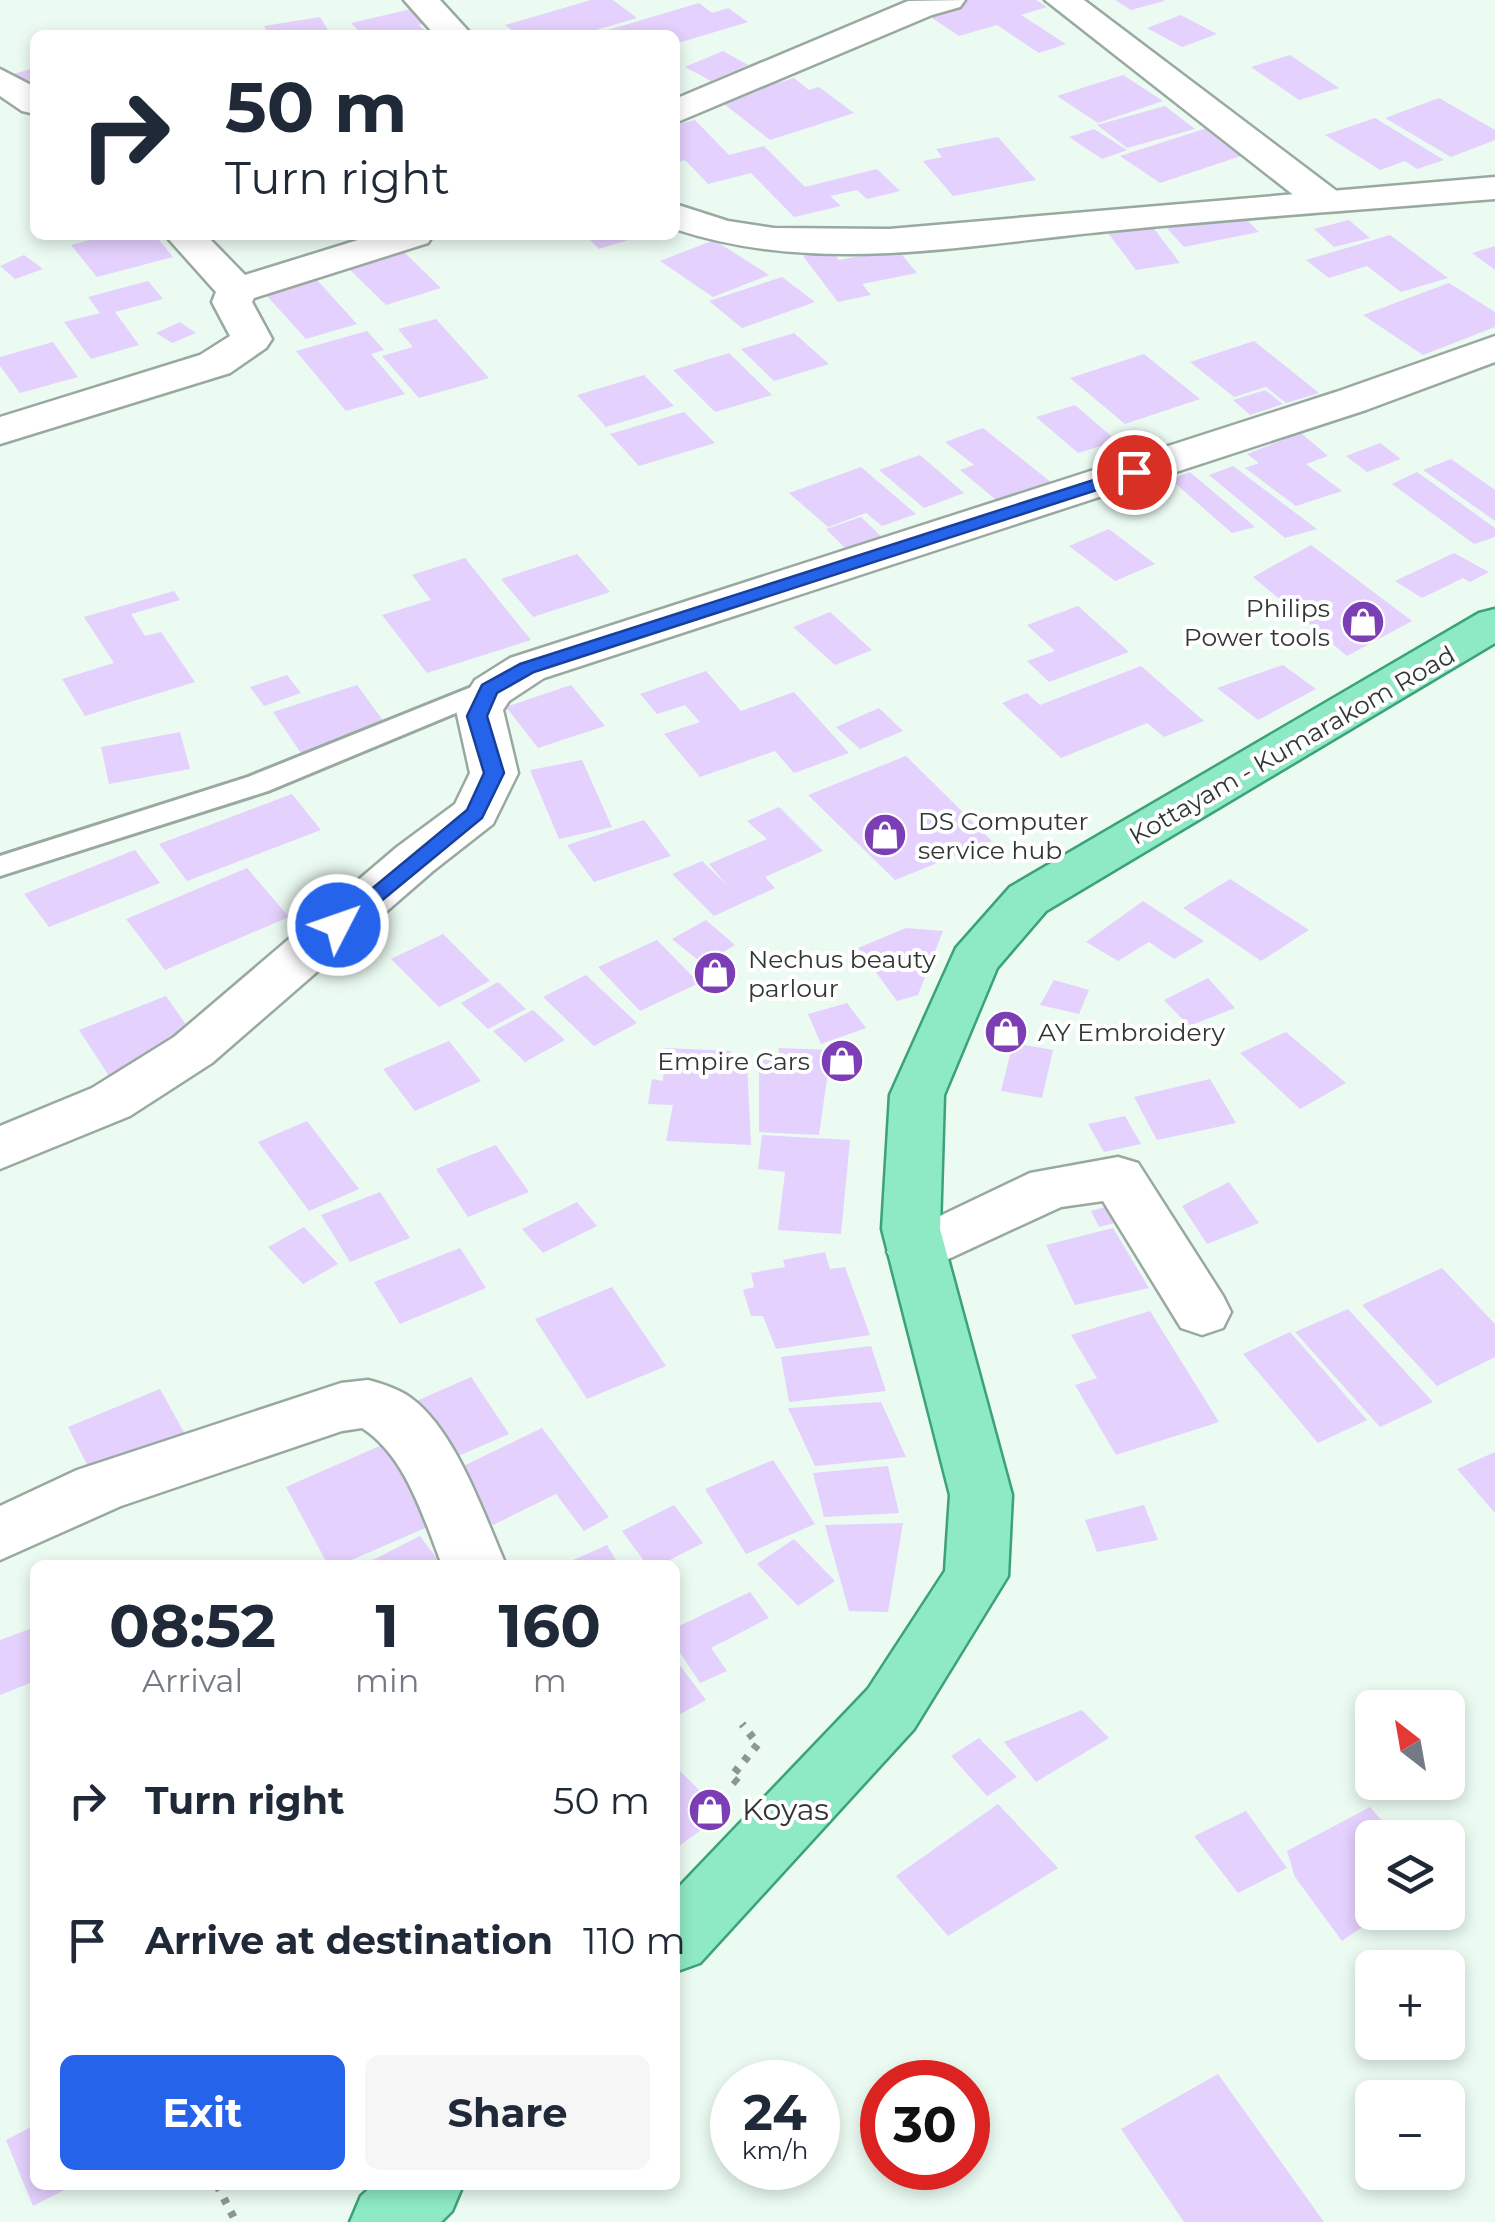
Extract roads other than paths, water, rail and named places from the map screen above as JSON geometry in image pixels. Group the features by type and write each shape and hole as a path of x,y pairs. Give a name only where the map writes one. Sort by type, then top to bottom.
{"main road":[{"name":"Kottayam - Kumarakom Road","path":"680,1935 891,1709 976,1576 981,1495 911,1229 917,1095 974,961 1028,899 1495,623"},
{"path":"388,2222 421,2190"}],"street":[{"path":"421,0 449,30"},
{"path":"680,110 920,8 948,0"},
{"path":"1062,0 1324,200"},
{"path":"0,80 30,100"},
{"path":"680,217 761,238 864,242 1495,188"},
{"path":"189,240 237,290"},
{"path":"237,290 398,240"},
{"path":"0,431 215,364 252,339 232,302 237,290"},
{"path":"0,1149 112,1102 193,1050 475,813 494,773 477,716 489,689 527,668 1313,413 1495,348"},
{"path":"916,1252 1050,1188 1118,1178 1202,1312"},
{"path":"0,1534 99,1488 341,1407 372,1404 405,1427 472,1560"}],"lane":[{"path":"0,866 258,784 489,689"}],"place":[{"name":"Philips Power tools","path":"1363,622"},
{"name":"DS Computer service hub","path":"885,835"},
{"name":"Nechus beauty parlour","path":"715,973"},
{"name":"AY Embroidery","path":"1006,1032"},
{"name":"Empire Cars","path":"842,1061"},
{"name":"Koyas","path":"710,1810"}]}
